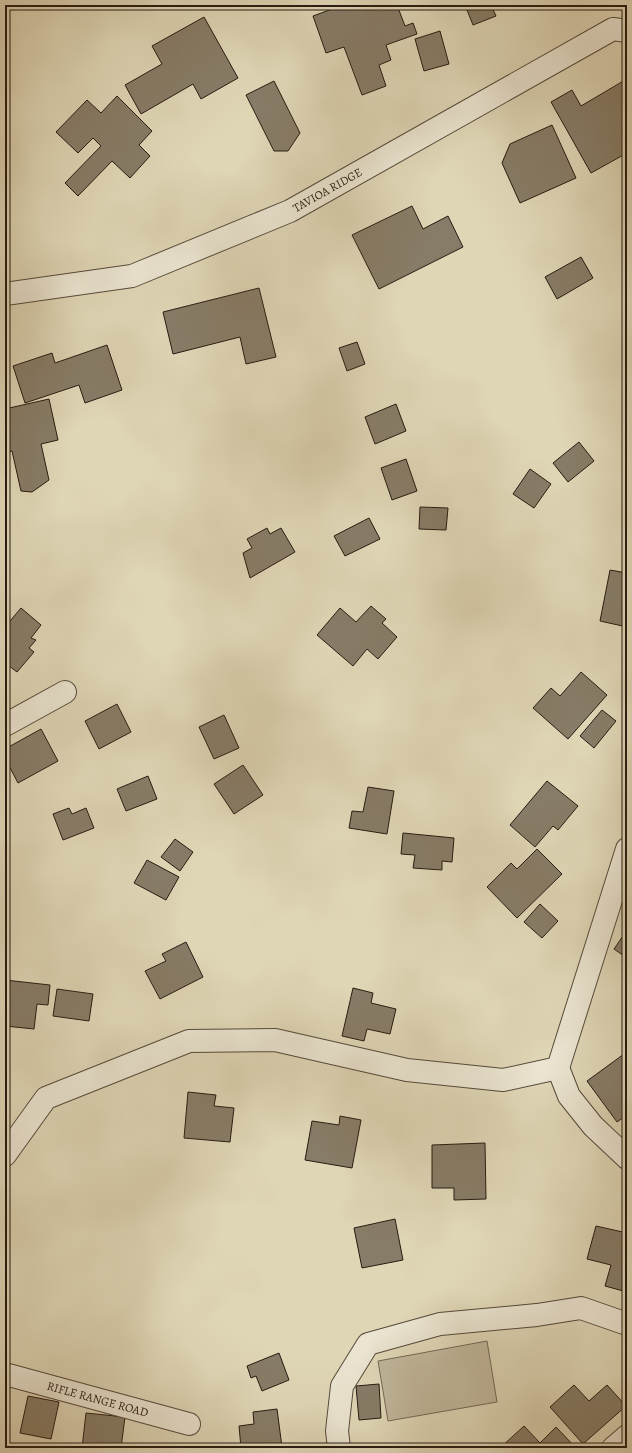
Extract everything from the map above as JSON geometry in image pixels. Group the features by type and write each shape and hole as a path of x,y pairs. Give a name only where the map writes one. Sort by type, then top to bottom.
{"street":[{"name":"TAVIOA RIDGE","path":"5,294 132,276 290,211 613,29 627,31"},
{"path":"5,725 65,692"},
{"path":"627,849 558,1068 569,1096 593,1126 627,1158"},
{"path":"5,1155 46,1098 189,1041 275,1040 407,1070 502,1080 558,1068"},
{"path":"339,1448 338,1431 342,1386 368,1344 440,1324 537,1315 581,1308 627,1324"},
{"name":"RIFLE RANGE ROAD","path":"5,1374 189,1424"},
{"path":"613,1448 627,1436"}],"shaded area":[{"path":"487,1341 497,1402 388,1421 378,1361"}],"building":[{"path":"343,5 397,5 405,26 413,23 417,34 386,45 391,60 379,65 386,86 362,95 344,47 326,53 313,16"},
{"path":"465,5 491,5 496,16 473,25"},
{"path":"204,17 238,78 201,99 193,84 141,114 125,85 162,64 152,46"},
{"path":"440,31 449,64 424,71 415,39"},
{"path":"625,80 627,83 627,153 591,173 551,102 572,90 581,106"},
{"path":"274,81 300,133 288,151 274,151 246,95"},
{"path":"117,96 152,131 139,145 150,156 130,178 112,161 78,196 65,183 101,146 93,138 78,153 56,132 87,100 101,113"},
{"path":"552,125 576,178 520,203 502,163 510,144"},
{"path":"412,206 423,229 448,216 463,247 379,289 352,235"},
{"path":"581,257 593,278 557,299 545,277"},
{"path":"259,288 276,357 246,364 240,337 173,354 163,312"},
{"path":"357,342 365,364 347,371 339,348"},
{"path":"107,345 122,390 85,403 79,385 25,403 13,366 52,353 55,363"},
{"path":"49,399 58,440 41,444 49,480 32,492 21,491 12,451 5,453 5,409"},
{"path":"396,404 406,431 375,444 365,417"},
{"path":"579,442 594,461 568,482 553,463"},
{"path":"406,459 417,491 392,500 381,468"},
{"path":"530,469 551,484 534,508 513,494"},
{"path":"420,507 448,508 446,530 419,529"},
{"path":"369,518 380,539 345,556 334,536"},
{"path":"267,528 270,534 281,528 295,552 250,578 243,553 252,548 247,539"},
{"path":"610,570 627,573 627,627 600,621"},
{"path":"371,606 386,619 382,623 397,637 378,659 367,649 353,666 317,635 340,608 356,622"},
{"path":"21,608 41,625 31,638 36,640 29,648 34,652 17,672 5,663 5,627"},
{"path":"581,672 607,695 568,739 533,708 551,688 560,696"},
{"path":"117,704 131,732 99,749 85,721"},
{"path":"602,710 616,721 594,748 580,736"},
{"path":"224,715 239,748 214,759 199,727"},
{"path":"41,729 58,761 18,783 5,758 5,749"},
{"path":"243,765 263,795 234,814 214,784"},
{"path":"148,776 157,799 126,811 117,789"},
{"path":"547,781 578,806 558,830 553,826 535,847 510,825"},
{"path":"368,787 394,791 387,834 349,828 352,811 363,812"},
{"path":"69,808 72,814 86,808 94,828 63,840 53,814"},
{"path":"403,833 454,838 452,862 442,861 442,870 413,868 415,855 401,854"},
{"path":"175,839 193,852 180,871 161,857"},
{"path":"537,849 562,874 517,918 487,887 511,863 517,869"},
{"path":"147,860 179,877 166,900 134,883"},
{"path":"540,904 558,921 542,938 524,922"},
{"path":"627,930 627,958 614,949"},
{"path":"186,942 203,977 160,999 145,971 166,961 162,954"},
{"path":"5,980 50,985 48,1005 37,1004 34,1029 5,1026"},
{"path":"353,988 373,993 371,1003 396,1009 390,1034 367,1029 364,1041 342,1036"},
{"path":"57,989 93,994 89,1021 53,1016"},
{"path":"624,1054 627,1058 627,1115 617,1122 587,1081"},
{"path":"188,1092 216,1095 214,1106 234,1108 230,1142 184,1138"},
{"path":"340,1116 361,1120 352,1168 305,1160 312,1121 339,1125"},
{"path":"485,1143 486,1199 454,1200 454,1188 432,1188 432,1145"},
{"path":"395,1219 403,1260 362,1268 354,1228"},
{"path":"596,1226 627,1233 627,1292 605,1286 611,1265 587,1259"},
{"path":"279,1353 289,1380 262,1391 256,1376 251,1378 247,1366"},
{"path":"379,1384 381,1418 359,1420 356,1386"},
{"path":"574,1385 589,1401 607,1385 626,1406 583,1444 550,1407"},
{"path":"28,1396 59,1402 51,1439 20,1433"},
{"path":"277,1409 282,1447 241,1448 239,1426 254,1424 253,1412"},
{"path":"86,1413 125,1417 121,1448 82,1448"},
{"path":"524,1426 540,1443 556,1427 576,1448 500,1448"}]}
